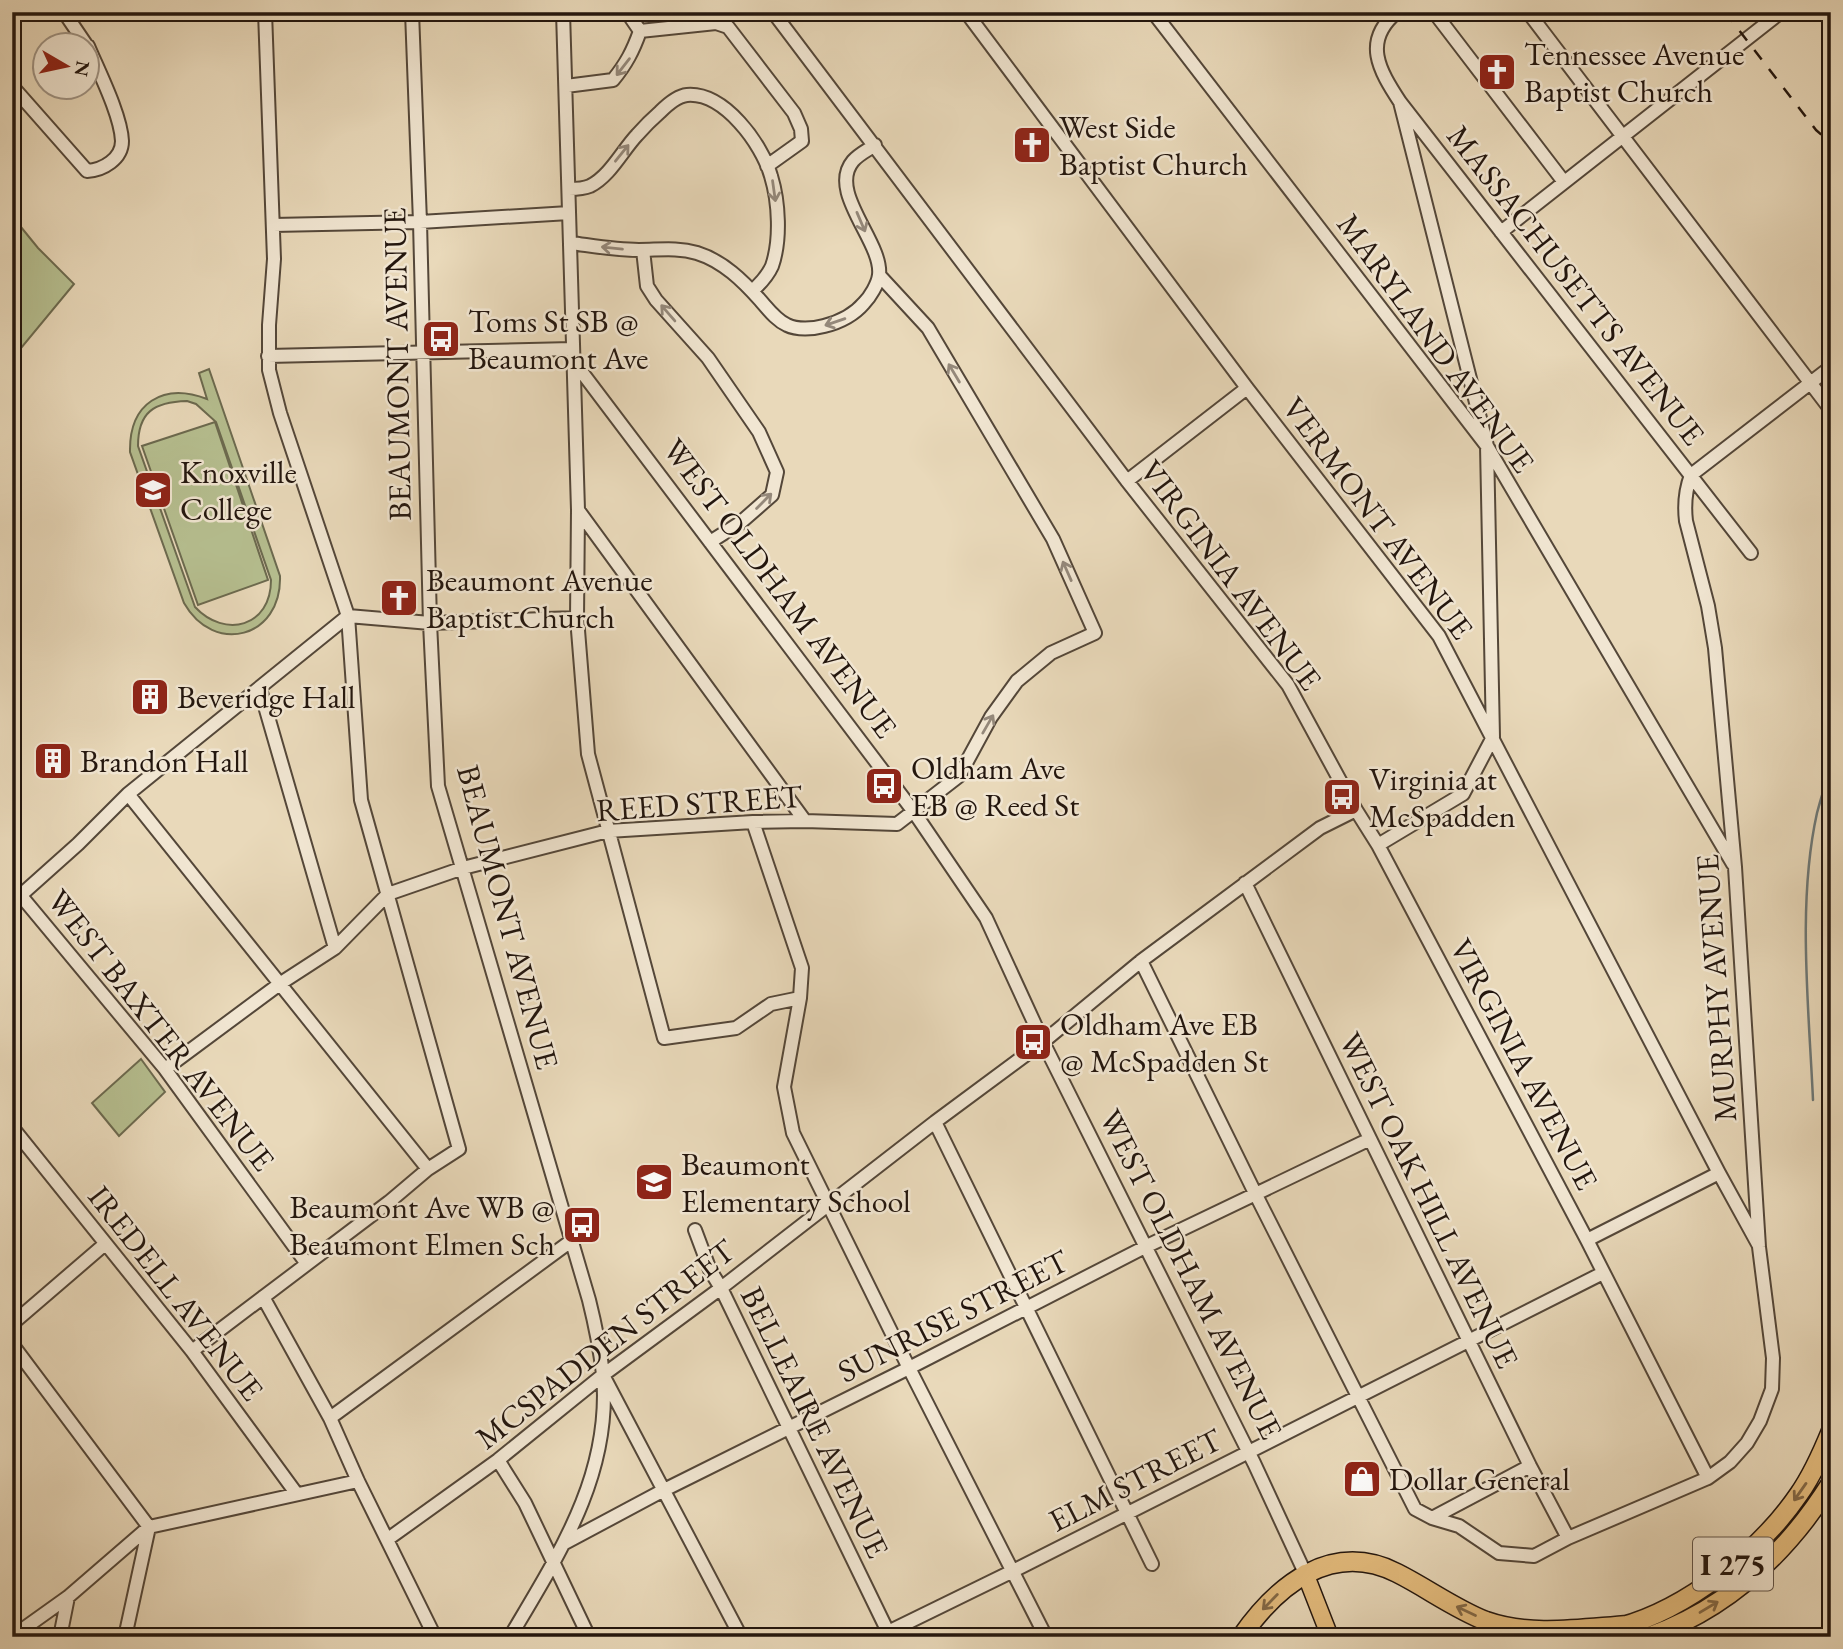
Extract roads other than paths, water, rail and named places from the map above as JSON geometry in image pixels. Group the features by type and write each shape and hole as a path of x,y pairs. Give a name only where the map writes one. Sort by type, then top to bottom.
{"highway":[{"name":"I 275","path":"1584,1637 1629,1625 1674,1604 1723,1572 1765,1536 1799,1495 1814,1470 1831,1431"},
{"name":"I 275","path":"1654,1635 1709,1609 1743,1585 1779,1552 1814,1510 1831,1483"},
{"path":"1241,1637 1273,1597 1305,1573 1323,1566 1348,1562 1370,1564 1395,1572 1488,1621 1525,1629 1566,1630 1629,1625"}],"main road":[{"name":"WEST OLDHAM AVENUE","path":"1305,1573 1330,1637"}],"street":[{"path":"64,12 78,32"},
{"path":"192,1351 389,1202 428,1169 459,1149 361,800 348,616 279,413 268,356 273,291 273,225 265,12"},
{"name":"BEAUMONT AVENUE","path":"412,12 430,623 438,786 589,1300 603,1375 600,1432 594,1472 583,1503 554,1562 510,1637"},
{"path":"563,12 578,510 577,618 588,754 664,1038 736,1028 771,1004 800,998"},
{"path":"627,12 640,31"},
{"name":"VIRGINIA AVENUE","path":"773,12 1127,481 1288,685 1378,845 1587,1240 1708,1479"},
{"name":"VERMONT AVENUE","path":"966,12 1247,388 1439,636 1759,1247"},
{"name":"MARYLAND AVENUE","path":"1153,12 1487,446 1735,867"},
{"name":"MASSACHUSETTS AVENUE","path":"1397,12 1385,22 1375,42 1382,75 1400,102 1751,553"},
{"path":"1434,12 1564,182"},
{"path":"1528,12 1831,410"},
{"path":"1501,232 1781,12"},
{"path":"640,31 716,23 728,27 794,113 801,129 802,141 767,166"},
{"path":"566,86 613,80 631,57 640,31"},
{"path":"12,86 87,171 105,166 116,157 121,148 118,121 102,82"},
{"path":"569,188 590,186 605,174 636,135 667,105 687,95 710,100 734,114 767,166 775,191 777,243 768,273 752,291"},
{"path":"1378,845 1463,794 1493,737 1487,446 1400,102"},
{"path":"571,243 614,249 678,249 713,259 752,291 777,319 789,326 820,327 842,320 857,311 869,298 879,275 876,260 848,193 848,170 852,162 875,145"},
{"path":"273,225 420,222 569,213"},
{"path":"643,250 647,286 656,300 708,358 752,421 777,472 772,495 740,523 710,542"},
{"name":"REED STREET","path":"165,1069 281,983 335,948 388,894 463,868 608,831 753,822 897,824 959,776 991,717 1017,681 1051,653 1095,633 1053,539 928,328 879,275"},
{"path":"268,356 572,348"},
{"name":"WEST OLDHAM AVENUE","path":"573,364 914,812 986,918 1043,1042 1249,1452 1305,1573"},
{"path":"1691,475 1831,367"},
{"path":"1127,481 1247,388"},
{"name":"MURPHY AVENUE","path":"1358,1395 1415,1509 1432,1518 1459,1526 1499,1553 1534,1556 1569,1538 1708,1479 1730,1462 1747,1443 1760,1421 1772,1389 1773,1358 1759,1247 1735,867 1715,648 1708,606 1684,508 1691,475"},
{"path":"578,510 805,821"},
{"path":"17,900 128,794 348,616 430,623 577,618"},
{"path":"260,689 335,948"},
{"path":"128,794 428,1169"},
{"name":"MCSPADDEN STREET","path":"388,1539 498,1460 603,1375 722,1288 935,1122 1043,1042 1141,961 1320,828 1356,810"},
{"path":"753,822 802,968 800,998 784,1087 793,1133 1046,1637"},
{"name":"WEST OAK HILL AVENUE","path":"1245,883 1530,1466 1569,1538"},
{"name":"WEST BAXTER AVENUE","path":"17,900 165,1069 307,1264"},
{"path":"1141,961 1358,1395"},
{"path":"935,1122 1152,1564"},
{"name":"IREDELL AVENUE","path":"12,1127 192,1351 296,1493"},
{"name":"SUNRISE STREET","path":"562,1544 1145,1247 1370,1139"},
{"path":"1587,1240 1719,1173"},
{"name":"BELLEAIRE AVENUE","path":"695,1230 710,1270 722,1288 885,1635"},
{"path":"330,1418 571,1241"},
{"path":"12,1324 105,1244"},
{"name":"ELM STREET","path":"885,1635 1603,1273"},
{"path":"263,1297 330,1418 435,1637"},
{"path":"12,1343 149,1527 125,1637"},
{"path":"603,1375 741,1637"},
{"path":"498,1460 524,1503 589,1637"},
{"path":"1432,1518 1530,1466"},
{"path":"15,1630 68,1597 149,1527 358,1481"},
{"path":"60,1637 68,1597"}],"waterway":[{"path":"1813,1100 1807,993 1807,883 1817,813 1831,767"}],"railway":[{"path":"1725,12 1816,130 1831,143"}],"place":[{"name":"Tennessee Avenue Baptist Church","path":"1497,72"},
{"name":"West Side Baptist Church","path":"1032,145"},
{"name":"Toms St SB @ Beaumont Ave","path":"441,339"},
{"name":"Knoxville College","path":"153,490"},
{"name":"Beaumont Avenue Baptist Church","path":"399,598"},
{"name":"Beveridge Hall","path":"150,697"},
{"name":"Brandon Hall","path":"53,761"},
{"name":"Oldham Ave EB @ Reed St","path":"884,786"},
{"name":"Virginia at McSpadden","path":"1342,797"},
{"name":"Oldham Ave EB @ McSpadden St","path":"1033,1042"},
{"name":"Beaumont Elementary School","path":"654,1182"},
{"name":"Beaumont Ave WB @ Beaumont Elmen Sch","path":"582,1225"},
{"name":"Dollar General","path":"1362,1479"}]}
